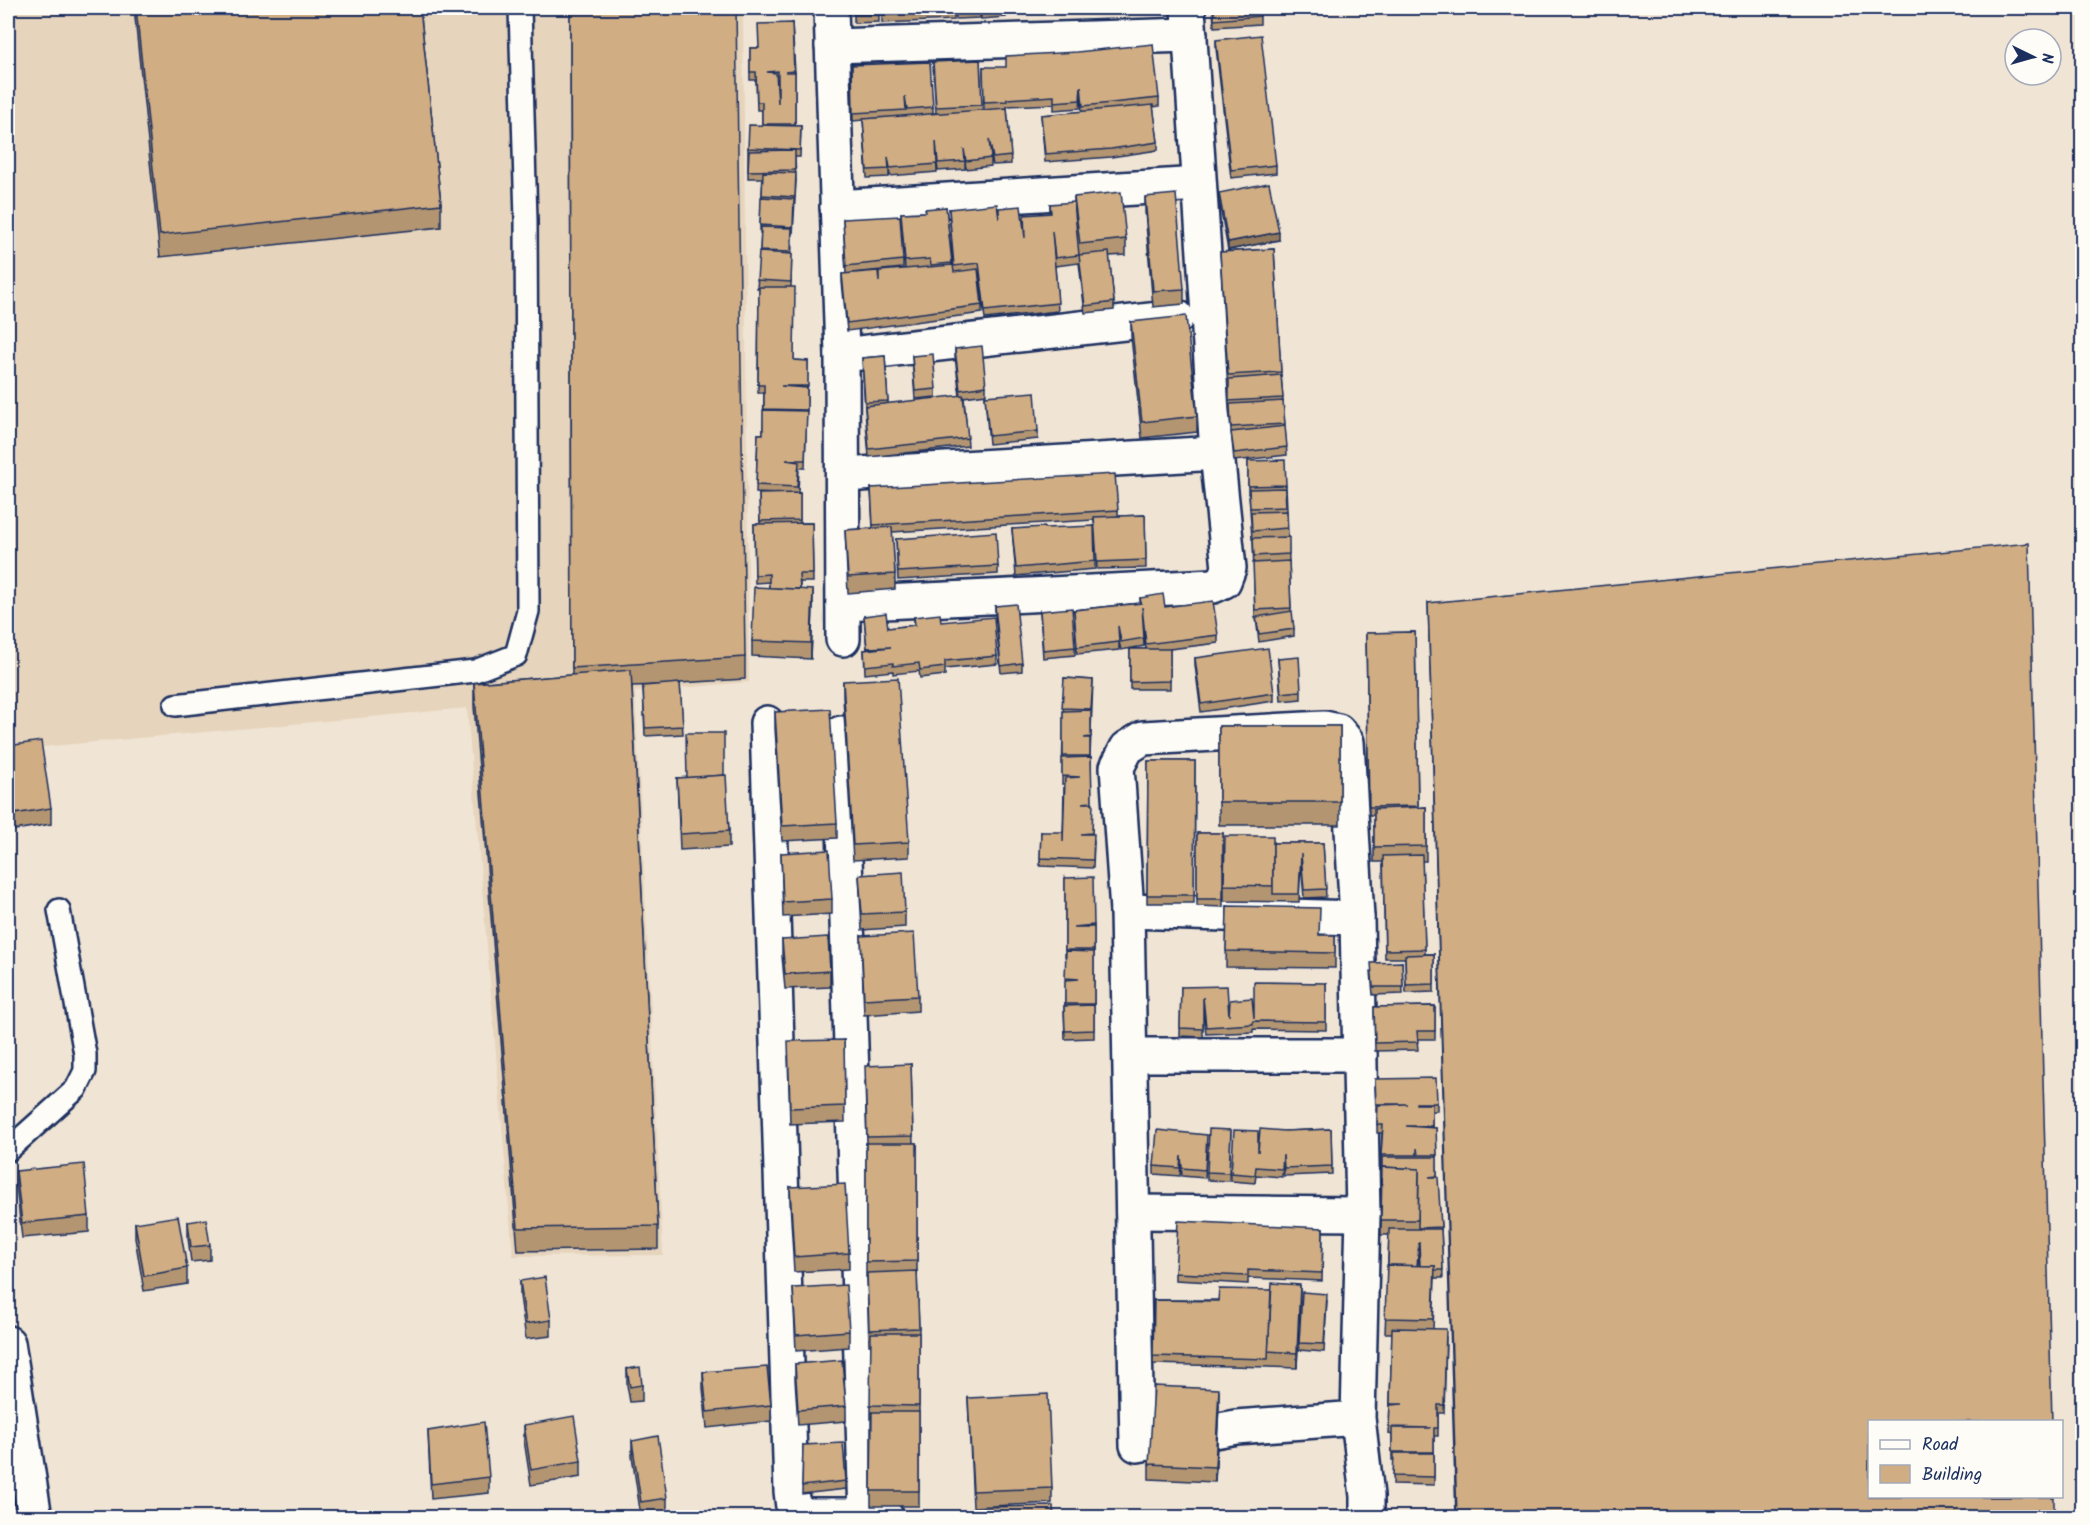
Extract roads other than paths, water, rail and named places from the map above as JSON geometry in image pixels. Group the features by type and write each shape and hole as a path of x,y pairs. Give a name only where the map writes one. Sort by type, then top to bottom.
{"street":[{"path":"831,8 842,356 843,639"},
{"path":"832,46 1189,21 1217,453 1229,568 1224,580 1213,586 843,604"},
{"path":"837,207 1199,184"},
{"path":"842,356 1207,313"},
{"path":"843,475 1217,453"},
{"path":"767,723 793,1507 806,1515 877,1516 841,733"},
{"path":"1358,1418 1236,1427 1137,1445 1127,911 1117,767 1127,748 1143,738 1324,729 1338,731 1347,742 1357,918 1360,1055 1362,1214 1358,1418 1367,1496 1367,1518"},
{"path":"1127,911 1357,918"},
{"path":"1130,1055 1360,1055"},
{"path":"1133,1212 1362,1214"},
{"path":"8,1343 35,1518"}],"lane":[{"path":"174,705 475,671 516,655 528,611 526,219 520,8"},
{"path":"8,1150 76,1089 85,1071 85,1054 59,910"}]}
